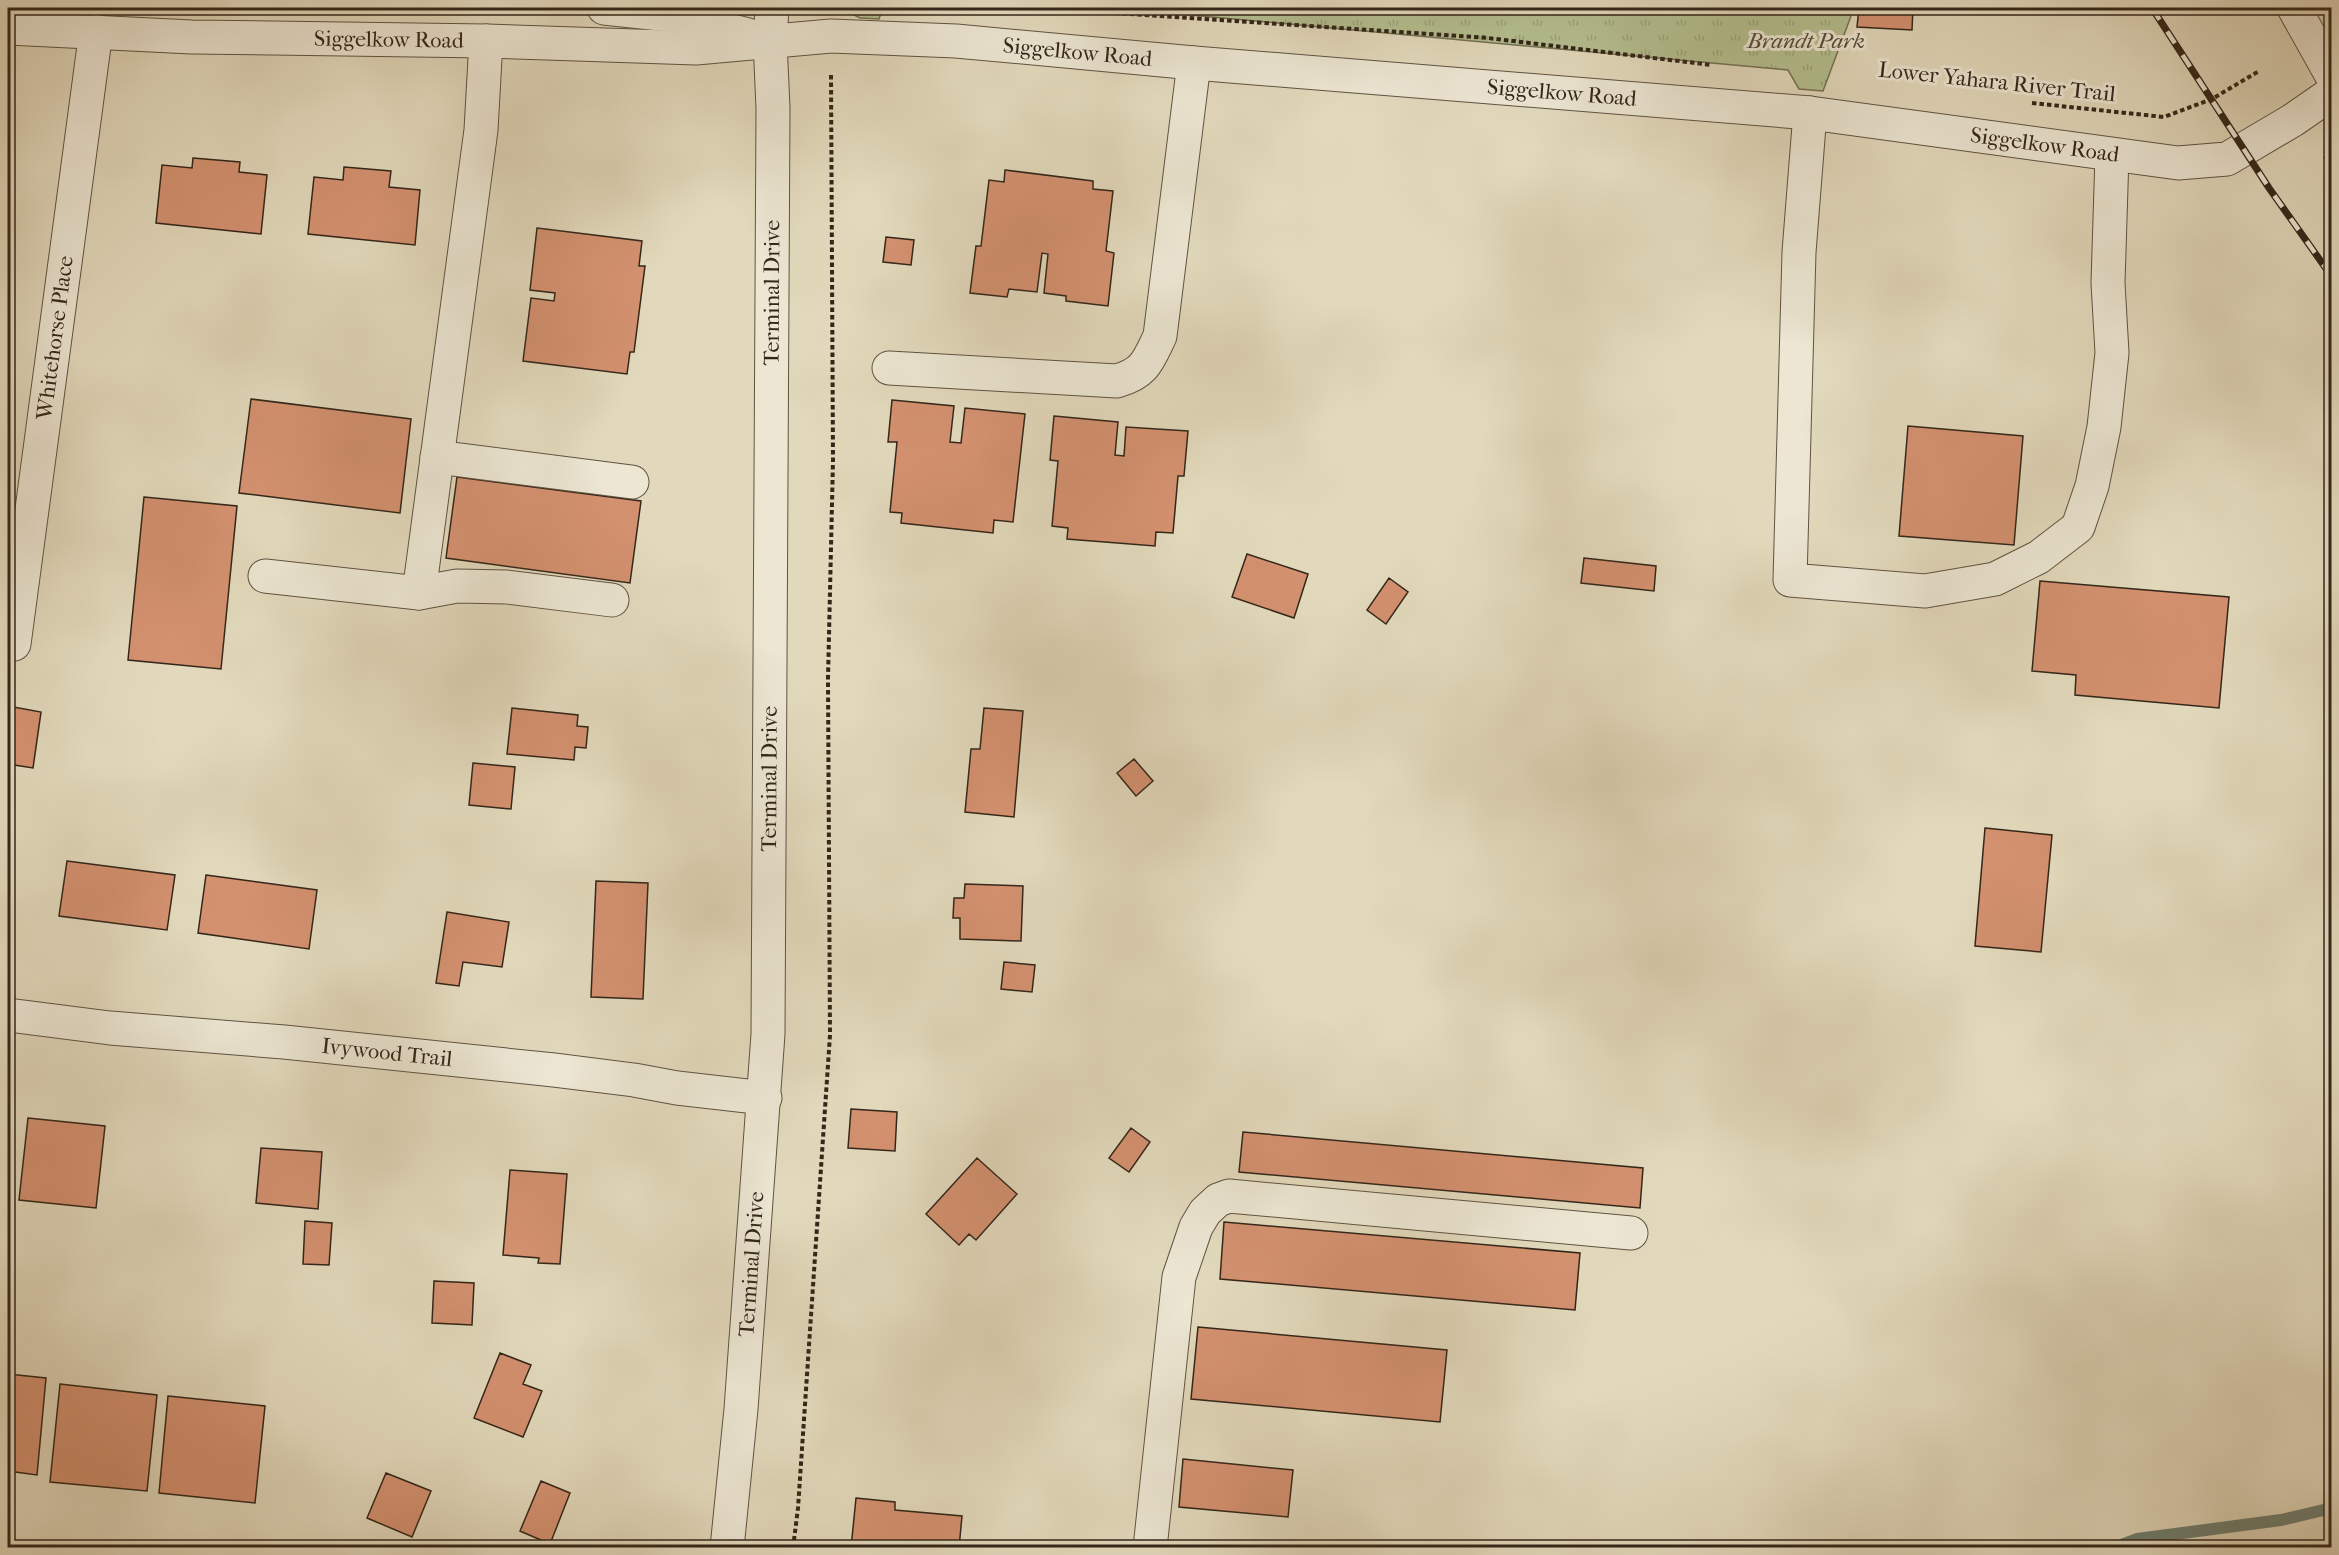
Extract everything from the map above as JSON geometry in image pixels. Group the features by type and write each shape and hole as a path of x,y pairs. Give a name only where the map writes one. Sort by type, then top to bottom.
{"street":[{"name":"Siggelkow Road","path":"604,8 670,15 770,41"},
{"name":"Terminal Drive","path":"727,1548 741,1409 765,1098 768,1023 773,156 770,41 772,8"},
{"path":"2294,8 2331,76"},
{"name":"Siggelkow Road","path":"8,28 109,24 192,37 486,41 696,48 831,36 956,41 1194,63 1810,113 2178,163 2227,159 2293,120 2331,93"},
{"name":"Whitehorse Place","path":"14,644 109,24"},
{"path":"419,593 481,130 486,41"},
{"path":"889,368 1117,381 1134,376 1146,365 1160,336 1194,63"},
{"path":"1810,113 1799,252 1790,579 1925,591 1995,579 2039,557 2078,527 2092,486 2104,427 2112,353 2108,284 2112,155"},
{"path":"437,457 632,482"},
{"path":"265,576 419,593 457,586 507,586 612,600"},
{"name":"Ivywood Trail","path":"8,1015 110,1028 284,1042 554,1070 765,1098"},
{"path":"1150,1548 1179,1277 1196,1227 1205,1212 1218,1200 1229,1196 1631,1233"}],"path":[{"path":"1040,8 1488,38 1720,66"},
{"path":"793,1548 798,1508 830,1035 828,679 833,460 831,36"},
{"name":"Lower Yahara River Trail","path":"2023,102 2164,117 2212,99 2259,71"},
{"path":"2324,156 2331,161"}],"green space":[{"path":"840,8 879,8 881,13 879,19 860,18"},
{"name":"Brandt Park","path":"1114,8 1854,8 1823,91 1799,89 1788,70"}],"building":[{"path":"1859,8 1913,8 1912,30 1857,27"},
{"path":"193,158 240,162 239,172 267,175 261,234 156,223 162,165 192,168"},
{"path":"344,167 391,171 389,187 420,190 415,245 308,234 314,177 343,180"},
{"path":"1005,170 1093,181 1093,189 1113,191 1106,251 1114,253 1108,306 1066,301 1066,296 1044,293 1048,254 1042,253 1037,292 1009,289 1007,297 970,293 976,246 981,246 989,180 1004,182"},
{"path":"537,228 642,241 639,266 645,266 634,352 630,352 627,374 523,361 531,298 554,301 555,293 530,290"},
{"path":"886,237 914,240 911,265 883,262"},
{"path":"251,399 411,419 400,513 239,493"},
{"path":"892,400 954,406 950,442 961,443 965,408 1025,414 1013,522 994,520 993,533 901,523 902,513 890,512 897,442 888,442"},
{"path":"1054,416 1118,422 1115,455 1124,456 1126,427 1188,431 1184,476 1178,476 1173,533 1156,532 1155,546 1067,539 1068,528 1052,526 1058,461 1050,460"},
{"path":"1908,426 2023,436 2014,545 1899,536"},
{"path":"457,477 641,501 630,583 446,558"},
{"path":"144,497 237,506 221,669 128,660"},
{"path":"1247,554 1308,574 1294,618 1232,597"},
{"path":"1584,558 1656,566 1654,591 1581,583"},
{"path":"1389,578 1408,592 1386,624 1367,610"},
{"path":"2040,581 2229,597 2219,708 2075,695 2076,675 2032,671"},
{"path":"8,706 41,712 33,768 8,764"},
{"path":"512,708 578,715 577,726 588,727 586,748 575,747 574,760 507,754"},
{"path":"984,708 1023,711 1014,817 965,812 971,749 980,749"},
{"path":"1134,759 1153,781 1136,796 1117,773"},
{"path":"473,763 515,767 511,809 469,805"},
{"path":"8,794 12,794 8,825"},
{"path":"1985,828 2052,835 2041,952 1975,946"},
{"path":"67,861 175,875 167,930 59,916"},
{"path":"206,875 317,890 309,949 198,933"},
{"path":"596,881 648,883 643,999 591,997"},
{"path":"965,884 1023,886 1021,941 960,939 960,918 953,918 954,898 964,898"},
{"path":"447,912 509,922 502,967 463,962 459,986 436,983"},
{"path":"1004,962 1035,965 1032,992 1001,989"},
{"path":"851,1109 897,1112 895,1151 848,1148"},
{"path":"28,1118 105,1126 96,1208 19,1200"},
{"path":"1131,1128 1150,1142 1129,1172 1109,1158"},
{"path":"1243,1132 1643,1168 1640,1208 1239,1172"},
{"path":"261,1148 322,1152 318,1209 256,1203"},
{"path":"977,1158 1017,1194 976,1240 969,1234 959,1245 926,1214"},
{"path":"510,1170 567,1174 560,1264 538,1263 539,1258 503,1255"},
{"path":"305,1221 332,1223 329,1265 303,1264"},
{"path":"1224,1222 1580,1253 1575,1310 1220,1279"},
{"path":"434,1281 474,1283 472,1325 432,1323"},
{"path":"1198,1327 1447,1350 1440,1422 1191,1399"},
{"path":"500,1353 531,1365 523,1384 542,1391 523,1437 474,1418"},
{"path":"8,1374 46,1378 37,1475 8,1471"},
{"path":"60,1384 157,1395 147,1491 50,1482"},
{"path":"168,1396 265,1406 255,1503 159,1493"},
{"path":"1183,1459 1293,1470 1288,1517 1179,1507"},
{"path":"386,1473 431,1491 412,1537 367,1518"},
{"path":"541,1481 570,1493 550,1544 520,1531"},
{"path":"856,1498 895,1502 895,1510 962,1516 959,1548 851,1548"}],"waterway":[{"path":"2113,1548 2137,1539 2281,1520 2332,1508"}],"railway":[{"path":"2152,8 2269,188 2332,277"}]}
